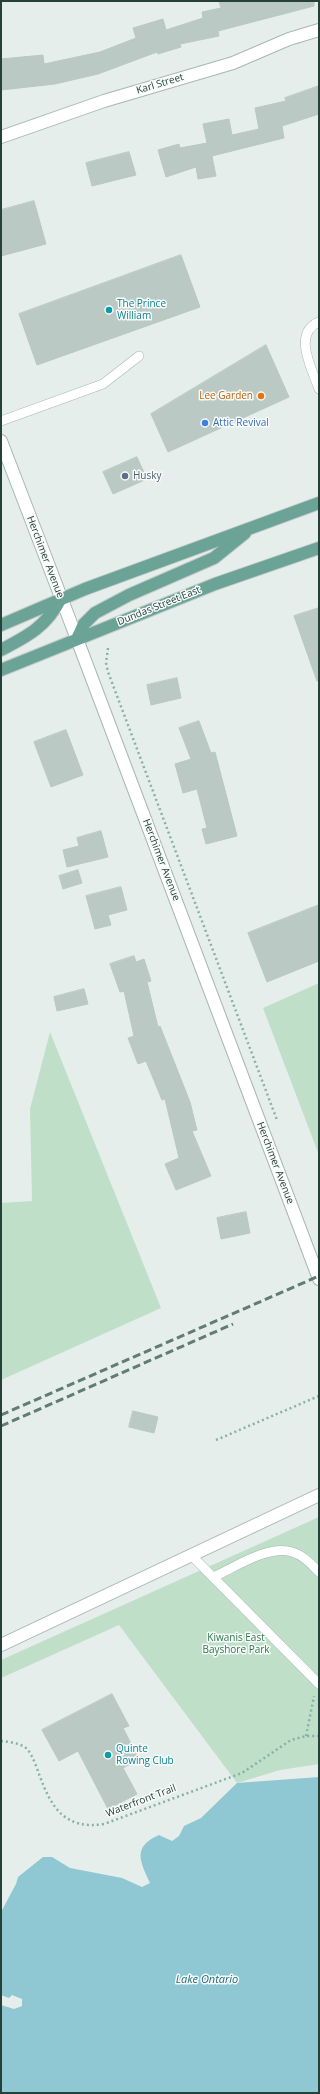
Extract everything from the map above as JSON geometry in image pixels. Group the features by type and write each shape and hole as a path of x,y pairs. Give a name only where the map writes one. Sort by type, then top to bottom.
{"main road":[{"path":"1,625 61,598 319,503"},
{"path":"77,638 84,624 95,613 129,595 214,558 252,527"},
{"name":"Dundas Street East","path":"1,670 77,638 215,584 319,548"},
{"path":"1,650 36,630 48,619 61,598"}],"street":[{"name":"Karl Street","path":"1,137 104,101 233,63 289,40 319,30"},
{"name":"Herchimer Avenue","path":"1,441 319,1279"},
{"path":"1,1645 319,1495"}],"lane":[{"path":"319,322 313,324 307,332 304,342 319,389"},
{"path":"1,421 103,384 139,356"},
{"path":"213,1577 265,1553 278,1550 291,1551 303,1557 319,1572"},
{"path":"191,1555 317,1682"}],"path":[{"path":"108,648 106,663 108,672 277,1121"},
{"path":"216,1440 319,1396"},
{"path":"306,1736 317,1682"},
{"name":"Waterfront Trail","path":"1,1741 26,1748 32,1756 45,1791 55,1809 64,1818 78,1825 90,1826 104,1824 242,1773 291,1740 306,1736 319,1736"}],"green space":[{"path":"319,983 319,1155 263,1008"},
{"path":"50,1032 161,1308 1,1380 1,1203 32,1201 30,1109"},
{"name":"Kiwanis East Bayshore Park","path":"319,1517 319,1764 280,1770 237,1783 119,1625 1,1678 1,1660"}],"water":[{"name":"Lake Ontario","path":"319,1777 319,2093 1,2093 1,2005 14,2009 22,2006 22,1999 12,1995 9,1998 1,1995 1,1912 16,1884 18,1877 43,1857 52,1857 70,1868 122,1878 142,1887 150,1883 141,1861 142,1850 145,1844 159,1835 172,1841 179,1836 184,1826 201,1818 237,1783"}],"building":[{"path":"219,1 314,1 314,6 218,31 219,36 180,44 181,47 158,54 157,52 98,74 55,84 1,90 1,59 43,55 44,64 100,52 136,38 133,28 163,19 166,30 203,18 202,12 221,8"},
{"path":"319,86 319,114 282,126 284,138 212,156 216,176 198,179 196,167 166,177 158,150 179,144 180,148 207,143 203,124 229,119 232,135 259,129 255,108 286,101 285,98"},
{"path":"129,152 136,175 92,186 86,163"},
{"path":"34,201 46,244 1,256 1,210"},
{"name":"The Prince William","path":"181,255 200,307 37,365 19,314"},
{"path":"266,345 289,397 168,452 151,414"},
{"name":"Husky","path":"137,457 147,479 113,494 103,472"},
{"path":"319,608 319,681 317,681 294,616"},
{"path":"177,678 181,698 151,705 147,685"},
{"path":"199,721 211,753 215,752 237,836 206,844 202,829 207,828 197,789 183,793 175,764 191,759 179,728"},
{"path":"66,730 83,775 51,787 34,742"},
{"path":"101,831 108,857 67,867 63,850 79,846 77,838"},
{"path":"78,870 82,883 63,889 59,876"},
{"path":"121,887 127,910 108,915 111,925 95,929 86,896"},
{"path":"319,905 319,961 267,982 248,933"},
{"path":"134,956 136,962 144,959 151,981 147,982 158,1027 160,1026 190,1102 197,1130 192,1131 211,1176 176,1190 165,1164 179,1158 165,1099 162,1100 146,1061 138,1064 128,1038 134,1036 124,991 120,992 110,964"},
{"path":"84,989 88,1004 57,1011 54,997"},
{"path":"246,1212 250,1233 221,1239 217,1218"},
{"path":"133,1411 158,1417 154,1433 129,1427"},
{"name":"Quinte Rowing Club","path":"112,1694 129,1726 123,1728 139,1759 123,1768 137,1794 108,1809 78,1751 59,1761 42,1730"}],"railway":[{"path":"1,1415 319,1276"},
{"path":"1,1426 233,1324"}],"place":[{"name":"The Prince William","path":"109,310"},
{"name":"Lee Garden","path":"261,396"},
{"name":"Attic Revival","path":"205,423"},
{"name":"Husky","path":"125,476"},
{"name":"Quinte Rowing Club","path":"108,1755"}]}
